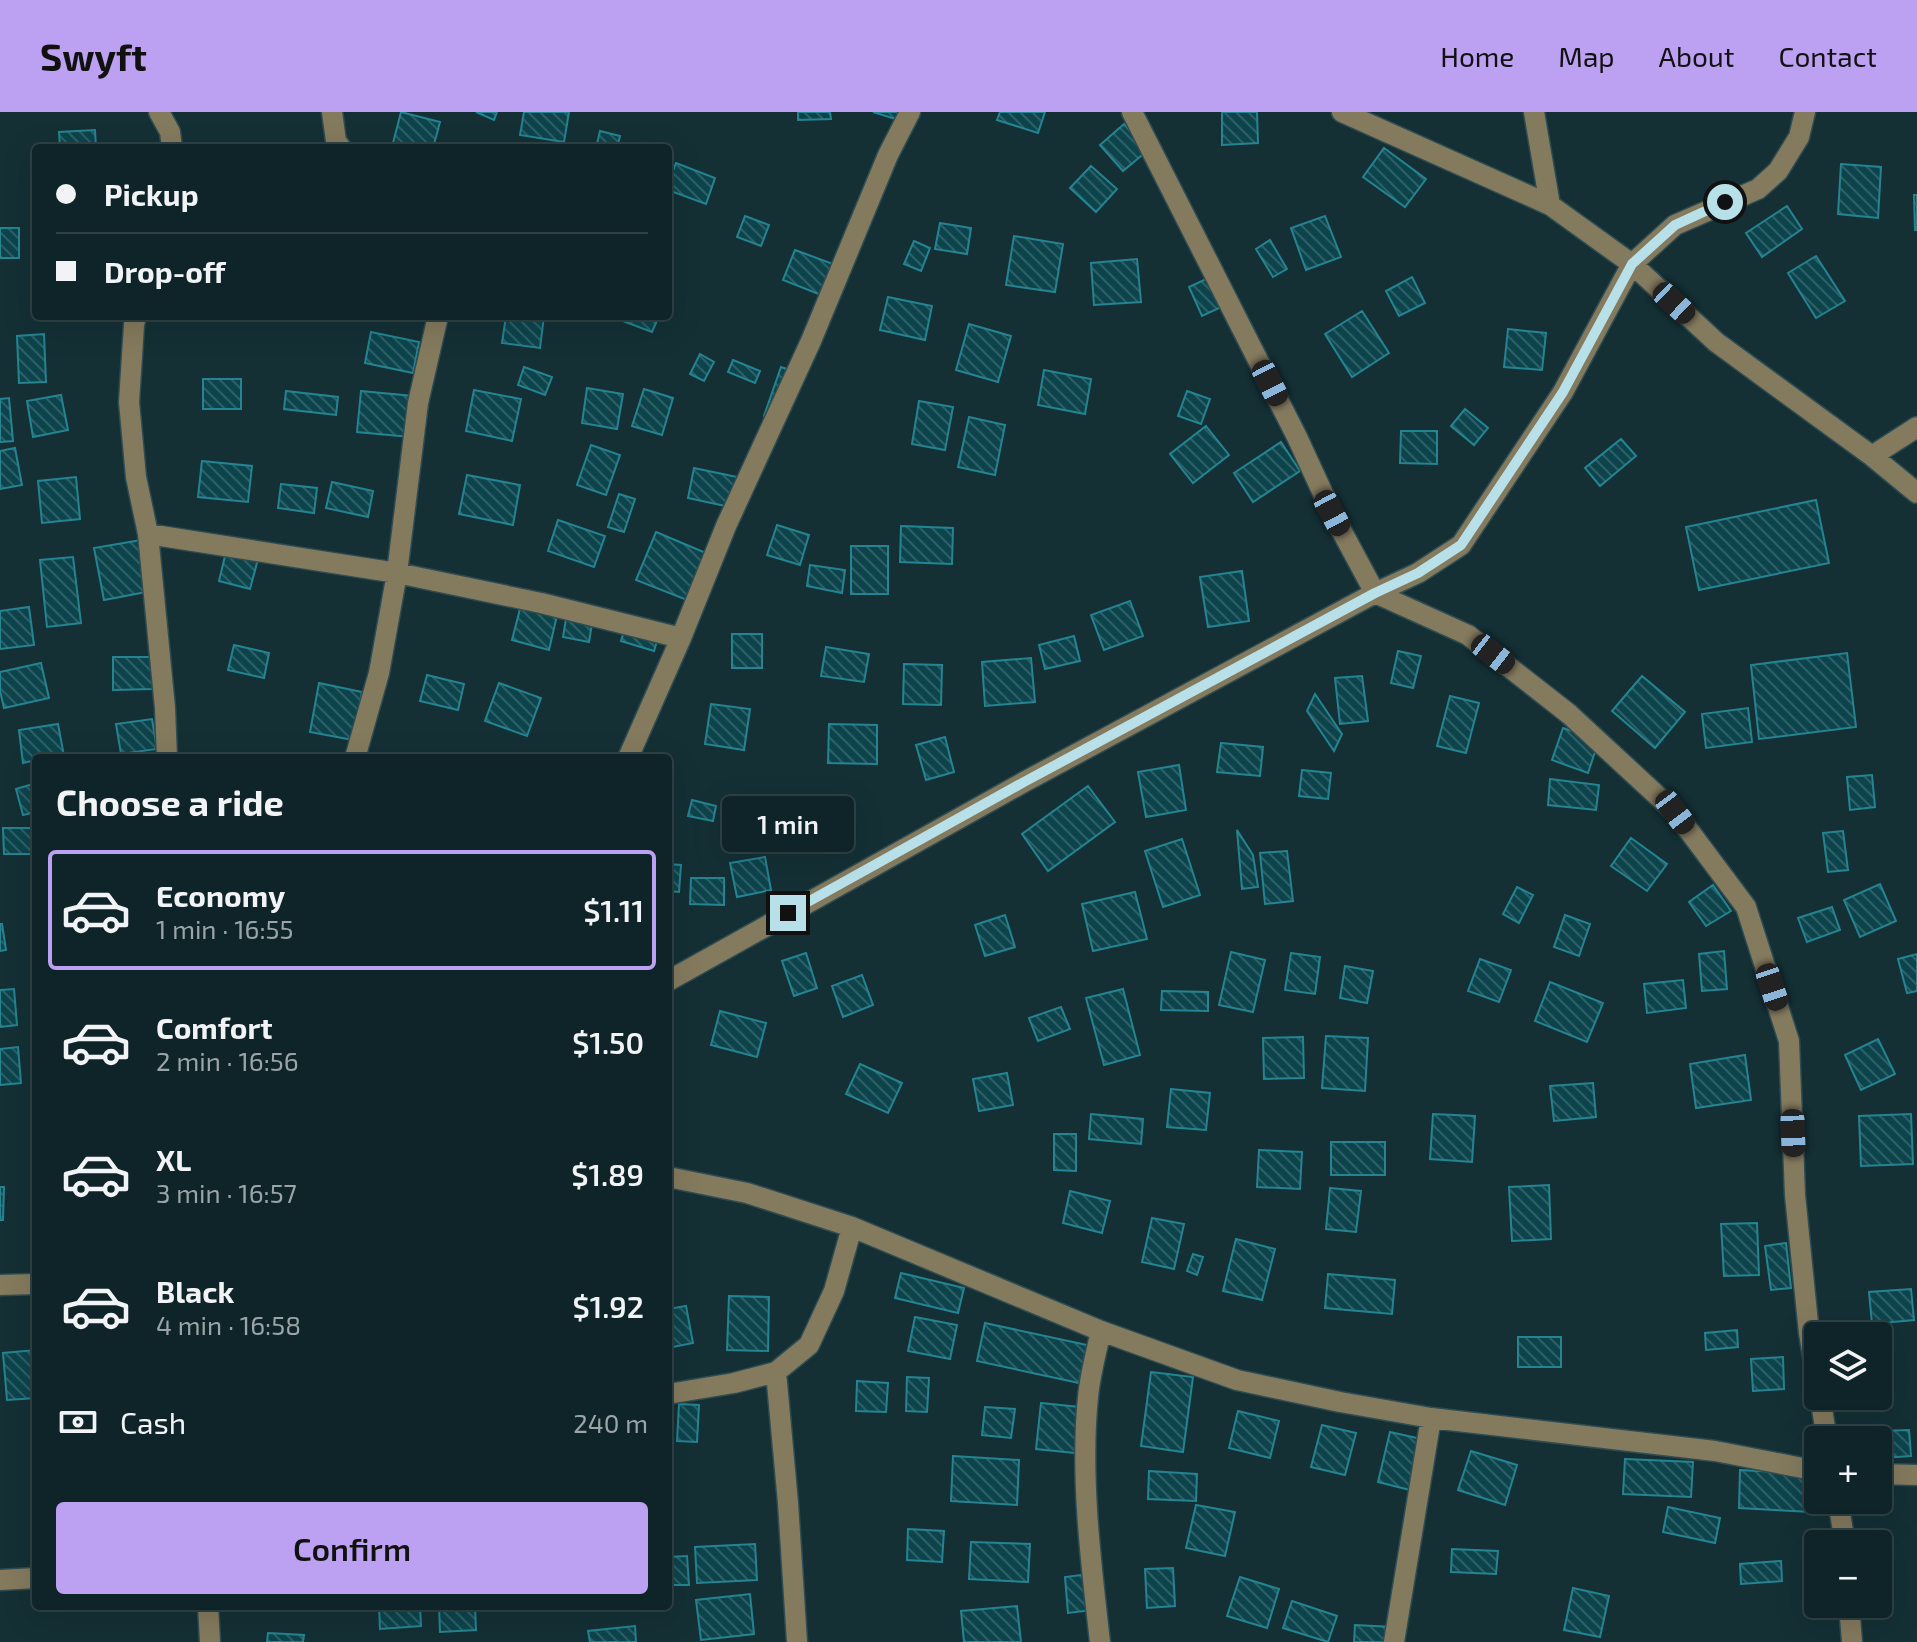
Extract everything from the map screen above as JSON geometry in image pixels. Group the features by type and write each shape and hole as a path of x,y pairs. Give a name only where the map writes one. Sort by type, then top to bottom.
{"street":[{"path":"159,112 170,132 172,144"},
{"path":"332,112 338,144"},
{"path":"630,754 726,526 811,341 888,155 910,112"},
{"path":"1132,112 1375,593 1468,635 1569,714 1675,812 1746,907 1789,1041 1795,1195 1808,1322"},
{"path":"1342,112 1550,205 1632,264 1716,342 1872,456 1917,493"},
{"path":"1534,112 1550,205"},
{"path":"672,979 1038,774 1375,593 1418,573 1461,545 1563,392 1632,264 1675,225 1758,189 1778,171 1799,137 1805,112"},
{"path":"135,320 129,402 136,477 148,534 167,754"},
{"path":"356,754 379,673 397,573 418,403 437,320"},
{"path":"1872,456 1917,427"},
{"path":"148,534 397,573 541,603 681,638"},
{"path":"672,1178 747,1193 852,1227 1101,1331 1237,1380 1431,1418 1715,1451 1804,1468"},
{"path":"672,1393 776,1372 809,1345 834,1291 852,1227"},
{"path":"0,1285 32,1284"},
{"path":"1100,1642 1090,1559 1086,1459 1088,1397 1101,1331"},
{"path":"776,1372 797,1642"},
{"path":"1394,1642 1431,1418"},
{"path":"1892,1474 1917,1475"},
{"path":"0,1580 32,1578"},
{"path":"208,1610 210,1642"},
{"path":"1850,1618 1852,1642"}],"building":[{"path":"401,112 440,122 434,144 393,144"},
{"path":"476,112 497,112 494,120"},
{"path":"524,112 569,112 564,142 520,135"},
{"path":"798,112 830,112 831,119 798,120"},
{"path":"873,112 905,112 902,121"},
{"path":"1000,112 1045,112 1038,133 997,120"},
{"path":"1222,112 1257,112 1258,143 1222,145"},
{"path":"1124,124 1147,151 1123,171 1100,145"},
{"path":"95,130 96,144 60,144 59,132"},
{"path":"600,131 620,136 618,144 597,144"},
{"path":"1384,148 1426,179 1405,207 1363,177"},
{"path":"676,163 715,178 706,204 672,191 672,174"},
{"path":"1841,164 1881,167 1878,218 1838,214"},
{"path":"1091,166 1117,189 1096,212 1070,188"},
{"path":"1914,195 1917,195 1917,230 1915,230"},
{"path":"1787,206 1802,229 1762,257 1746,233"},
{"path":"745,216 769,225 761,246 737,237"},
{"path":"1325,216 1341,257 1306,270 1291,228"},
{"path":"940,223 971,228 967,254 935,249"},
{"path":"0,228 19,228 19,258 0,258"},
{"path":"1014,236 1063,244 1055,292 1006,285"},
{"path":"1270,240 1287,269 1273,277 1256,249"},
{"path":"914,241 930,248 921,271 904,264"},
{"path":"795,250 833,264 821,295 783,280"},
{"path":"1816,256 1845,301 1816,318 1788,273"},
{"path":"1137,259 1141,302 1094,305 1091,263"},
{"path":"1221,272 1234,301 1202,316 1189,287"},
{"path":"1412,277 1425,303 1399,316 1386,291"},
{"path":"888,297 932,306 925,340 880,330"},
{"path":"1362,311 1389,353 1352,377 1325,334"},
{"path":"505,320 544,320 540,348 502,343"},
{"path":"620,320 657,320 652,332"},
{"path":"969,324 1011,336 998,382 956,370"},
{"path":"1508,329 1546,333 1542,370 1504,367"},
{"path":"371,332 419,342 413,373 365,363"},
{"path":"44,334 46,382 19,383 17,336"},
{"path":"700,354 714,362 704,381 690,374"},
{"path":"733,360 760,371 755,383 728,372"},
{"path":"524,367 552,377 545,395 518,385"},
{"path":"781,367 799,373 782,423 764,416"},
{"path":"1044,370 1091,379 1085,414 1038,405"},
{"path":"203,379 241,379 241,409 203,409"},
{"path":"587,388 623,394 617,429 582,423"},
{"path":"644,389 673,398 662,435 632,426"},
{"path":"474,390 521,399 512,441 466,431"},
{"path":"286,391 338,397 336,415 284,409"},
{"path":"361,391 413,396 410,437 357,432"},
{"path":"1187,391 1210,399 1201,424 1178,416"},
{"path":"61,395 68,430 33,437 27,401"},
{"path":"9,398 13,441 0,442 0,399"},
{"path":"919,401 953,407 945,450 912,444"},
{"path":"1465,409 1488,428 1474,445 1451,426"},
{"path":"969,417 1005,425 995,475 958,467"},
{"path":"1206,426 1229,455 1193,483 1170,454"},
{"path":"1401,431 1437,431 1437,464 1400,463"},
{"path":"1621,439 1636,456 1600,486 1585,468"},
{"path":"1281,442 1300,471 1253,502 1234,473"},
{"path":"591,445 620,455 606,495 577,485"},
{"path":"15,448 22,485 0,489 0,451"},
{"path":"202,461 252,466 248,502 198,497"},
{"path":"694,468 737,477 730,507 688,498"},
{"path":"467,475 520,485 513,525 459,514"},
{"path":"76,477 80,519 42,523 38,481"},
{"path":"332,482 373,491 368,517 326,508"},
{"path":"281,484 317,488 314,513 278,508"},
{"path":"619,494 635,499 624,532 608,527"},
{"path":"1816,500 1829,563 1699,590 1686,527"},
{"path":"558,520 605,536 594,567 548,551"},
{"path":"777,525 809,535 800,565 767,555"},
{"path":"901,526 953,528 952,564 900,562"},
{"path":"656,532 706,553 687,600 636,580"},
{"path":"153,538 162,589 104,600 94,548"},
{"path":"851,546 888,546 888,594 851,594"},
{"path":"226,552 258,559 250,589 219,581"},
{"path":"73,557 81,623 47,627 40,560"},
{"path":"810,565 845,570 842,593 807,586"},
{"path":"1242,571 1249,621 1208,627 1200,577"},
{"path":"522,601 558,611 549,650 512,640"},
{"path":"1130,601 1143,636 1104,650 1091,615"},
{"path":"29,607 34,645 0,649 0,611"},
{"path":"628,617 661,628 654,651 621,641"},
{"path":"566,619 592,624 589,642 563,637"},
{"path":"732,634 762,634 762,668 732,668"},
{"path":"1074,636 1080,661 1045,669 1039,645"},
{"path":"234,645 269,653 264,678 228,670"},
{"path":"826,647 869,654 864,682 821,676"},
{"path":"1398,651 1421,656 1413,688 1391,683"},
{"path":"1847,653 1856,727 1759,739 1751,665"},
{"path":"113,657 153,657 153,689 113,690"},
{"path":"1031,658 1035,702 985,706 982,662"},
{"path":"41,663 49,698 4,708 0,672"},
{"path":"904,664 942,665 941,705 903,704"},
{"path":"427,675 464,684 458,710 420,701"},
{"path":"1362,676 1368,721 1340,724 1335,678"},
{"path":"1642,676 1685,712 1655,748 1612,711"},
{"path":"319,683 362,692 353,740 310,732"},
{"path":"499,683 541,698 527,736 485,721"},
{"path":"1315,694 1342,734 1334,751 1307,711"},
{"path":"1450,696 1479,703 1466,753 1437,746"},
{"path":"711,704 750,709 744,750 705,744"},
{"path":"1748,708 1752,742 1706,748 1702,714"},
{"path":"152,719 157,749 121,754 116,724"},
{"path":"58,724 64,754 32,754 32,761 23,763 19,730"},
{"path":"829,724 877,725 877,764 828,763"},
{"path":"1563,728 1599,740 1588,773 1552,760"},
{"path":"945,737 954,772 926,780 916,745"},
{"path":"1221,743 1263,747 1260,776 1217,772"},
{"path":"1179,765 1186,810 1146,817 1138,772"},
{"path":"1302,770 1331,773 1328,799 1299,796"},
{"path":"1872,775 1875,807 1850,810 1847,777"},
{"path":"1550,779 1599,785 1596,810 1548,805"},
{"path":"32,784 32,813 23,815 16,789"},
{"path":"1088,786 1115,822 1048,871 1022,834"},
{"path":"692,800 716,806 713,821 688,816"},
{"path":"783,803 820,803 820,838 783,838"},
{"path":"3,828 32,828 32,854 4,854"},
{"path":"1237,830 1253,855 1258,887 1242,889"},
{"path":"1843,831 1848,870 1828,872 1823,833"},
{"path":"1631,838 1667,864 1647,891 1611,866"},
{"path":"1182,839 1200,895 1163,907 1145,851"},
{"path":"1287,851 1293,901 1265,904 1260,853"},
{"path":"765,857 771,890 737,897 730,863"},
{"path":"672,864 681,865 679,892 672,891"},
{"path":"691,878 724,878 724,905 690,904"},
{"path":"1880,884 1896,921 1860,937 1844,900"},
{"path":"1713,885 1731,911 1706,926 1689,902"},
{"path":"1517,887 1533,895 1519,923 1503,914"},
{"path":"1135,892 1147,939 1093,951 1082,904"},
{"path":"1832,907 1840,930 1807,942 1798,918"},
{"path":"1005,915 1015,947 985,956 975,925"},
{"path":"1565,915 1590,924 1579,956 1554,947"},
{"path":"0,924 6,950 0,951"},
{"path":"1724,951 1727,989 1702,991 1699,954"},
{"path":"1231,952 1265,960 1253,1012 1219,1005"},
{"path":"806,953 817,988 794,996 782,961"},
{"path":"1291,953 1320,957 1315,994 1285,990"},
{"path":"1917,954 1917,991 1907,993 1898,959"},
{"path":"1480,959 1511,970 1499,1002 1468,991"},
{"path":"1345,966 1373,971 1367,1003 1340,998"},
{"path":"862,975 873,1005 843,1017 832,986"},
{"path":"1683,980 1686,1008 1647,1013 1644,984"},
{"path":"1550,982 1603,1003 1587,1042 1535,1021"},
{"path":"14,989 17,1025 0,1027 0,990"},
{"path":"1123,989 1140,1055 1104,1065 1086,998"},
{"path":"1162,991 1208,992 1208,1011 1161,1010"},
{"path":"1061,1007 1070,1029 1038,1041 1029,1018"},
{"path":"720,1011 766,1023 757,1057 711,1045"},
{"path":"1326,1036 1368,1038 1365,1091 1322,1088"},
{"path":"1303,1037 1304,1078 1264,1079 1263,1038"},
{"path":"1878,1039 1895,1074 1861,1090 1845,1055"},
{"path":"18,1047 21,1083 0,1085 0,1049"},
{"path":"1745,1055 1751,1100 1696,1108 1690,1064"},
{"path":"860,1064 902,1083 888,1113 846,1094"},
{"path":"1007,1073 1013,1105 979,1111 973,1079"},
{"path":"1593,1083 1596,1117 1554,1121 1550,1086"},
{"path":"1171,1089 1210,1093 1206,1130 1167,1127"},
{"path":"1091,1114 1143,1119 1141,1144 1089,1139"},
{"path":"1433,1114 1475,1116 1472,1162 1430,1159"},
{"path":"1911,1114 1913,1164 1861,1166 1859,1116"},
{"path":"1054,1134 1076,1134 1076,1171 1054,1170"},
{"path":"1331,1142 1385,1142 1385,1175 1331,1175"},
{"path":"1259,1150 1302,1152 1300,1189 1257,1187"},
{"path":"1549,1185 1551,1239 1512,1241 1509,1187"},
{"path":"0,1187 4,1187 3,1220 0,1220"},
{"path":"1330,1188 1361,1191 1356,1232 1326,1229"},
{"path":"1070,1191 1110,1201 1102,1233 1063,1223"},
{"path":"1152,1218 1184,1224 1174,1269 1142,1262"},
{"path":"1757,1223 1759,1275 1724,1276 1721,1224"},
{"path":"1236,1239 1275,1249 1262,1300 1223,1291"},
{"path":"1786,1243 1791,1288 1771,1290 1765,1246"},
{"path":"1193,1254 1203,1257 1197,1275 1187,1271"},
{"path":"901,1273 964,1288 958,1313 895,1298"},
{"path":"1328,1274 1395,1280 1392,1314 1325,1308"},
{"path":"1911,1289 1914,1320 1872,1322 1869,1292"},
{"path":"729,1296 769,1297 768,1351 727,1350"},
{"path":"686,1306 693,1343 672,1347 672,1308"},
{"path":"915,1317 957,1325 950,1359 908,1351"},
{"path":"985,1323 1087,1345 1079,1383 977,1361"},
{"path":"1737,1330 1738,1347 1706,1350 1705,1333"},
{"path":"1518,1337 1561,1337 1561,1367 1518,1367"},
{"path":"32,1350 32,1398 7,1400 3,1353"},
{"path":"1783,1357 1784,1389 1753,1391 1751,1359"},
{"path":"1151,1372 1193,1377 1183,1452 1141,1446"},
{"path":"907,1377 929,1378 927,1412 906,1411"},
{"path":"857,1381 888,1383 886,1412 856,1411"},
{"path":"1041,1403 1089,1408 1084,1454 1036,1449"},
{"path":"679,1404 699,1405 697,1442 677,1441"},
{"path":"985,1407 1015,1409 1011,1438 982,1435"},
{"path":"1238,1411 1279,1421 1270,1458 1229,1448"},
{"path":"1322,1425 1356,1433 1345,1475 1311,1467"},
{"path":"1909,1430 1911,1456 1892,1457 1892,1431"},
{"path":"1390,1432 1426,1440 1414,1491 1378,1482"},
{"path":"1471,1451 1517,1465 1505,1505 1458,1490"},
{"path":"953,1456 1019,1460 1017,1505 951,1501"},
{"path":"1625,1459 1693,1462 1691,1497 1623,1494"},
{"path":"1740,1470 1804,1474 1804,1512 1739,1508"},
{"path":"1149,1471 1197,1474 1196,1501 1148,1499"},
{"path":"1196,1505 1235,1512 1225,1556 1186,1548"},
{"path":"1668,1507 1720,1518 1715,1543 1663,1532"},
{"path":"908,1529 944,1531 942,1562 907,1560"},
{"path":"971,1542 1030,1544 1028,1582 969,1579"},
{"path":"755,1544 757,1580 697,1583 695,1547"},
{"path":"1452,1549 1498,1551 1496,1574 1451,1572"},
{"path":"687,1556 689,1585 672,1585 672,1557"},
{"path":"1781,1561 1782,1581 1741,1584 1740,1564"},
{"path":"1173,1568 1175,1606 1147,1608 1145,1569"},
{"path":"1097,1573 1102,1609 1068,1613 1065,1577"},
{"path":"1240,1577 1279,1589 1267,1628 1227,1616"},
{"path":"1573,1588 1609,1596 1600,1637 1564,1630"},
{"path":"750,1594 754,1634 701,1640 696,1600"},
{"path":"1292,1601 1337,1616 1328,1642 1283,1628"},
{"path":"1017,1606 1021,1642 964,1642 961,1611"},
{"path":"379,1610 420,1610 421,1626 380,1629"},
{"path":"439,1610 475,1610 476,1630 440,1632"},
{"path":"1355,1625 1393,1627 1393,1642 1354,1642"},
{"path":"635,1626 636,1642 590,1642 588,1631"},
{"path":"268,1633 304,1635 303,1642 267,1642"}],"route":[{"path":"788,913 1024,782 1375,593 1418,573 1461,545 1563,392 1632,264 1675,225 1725,202"}]}
